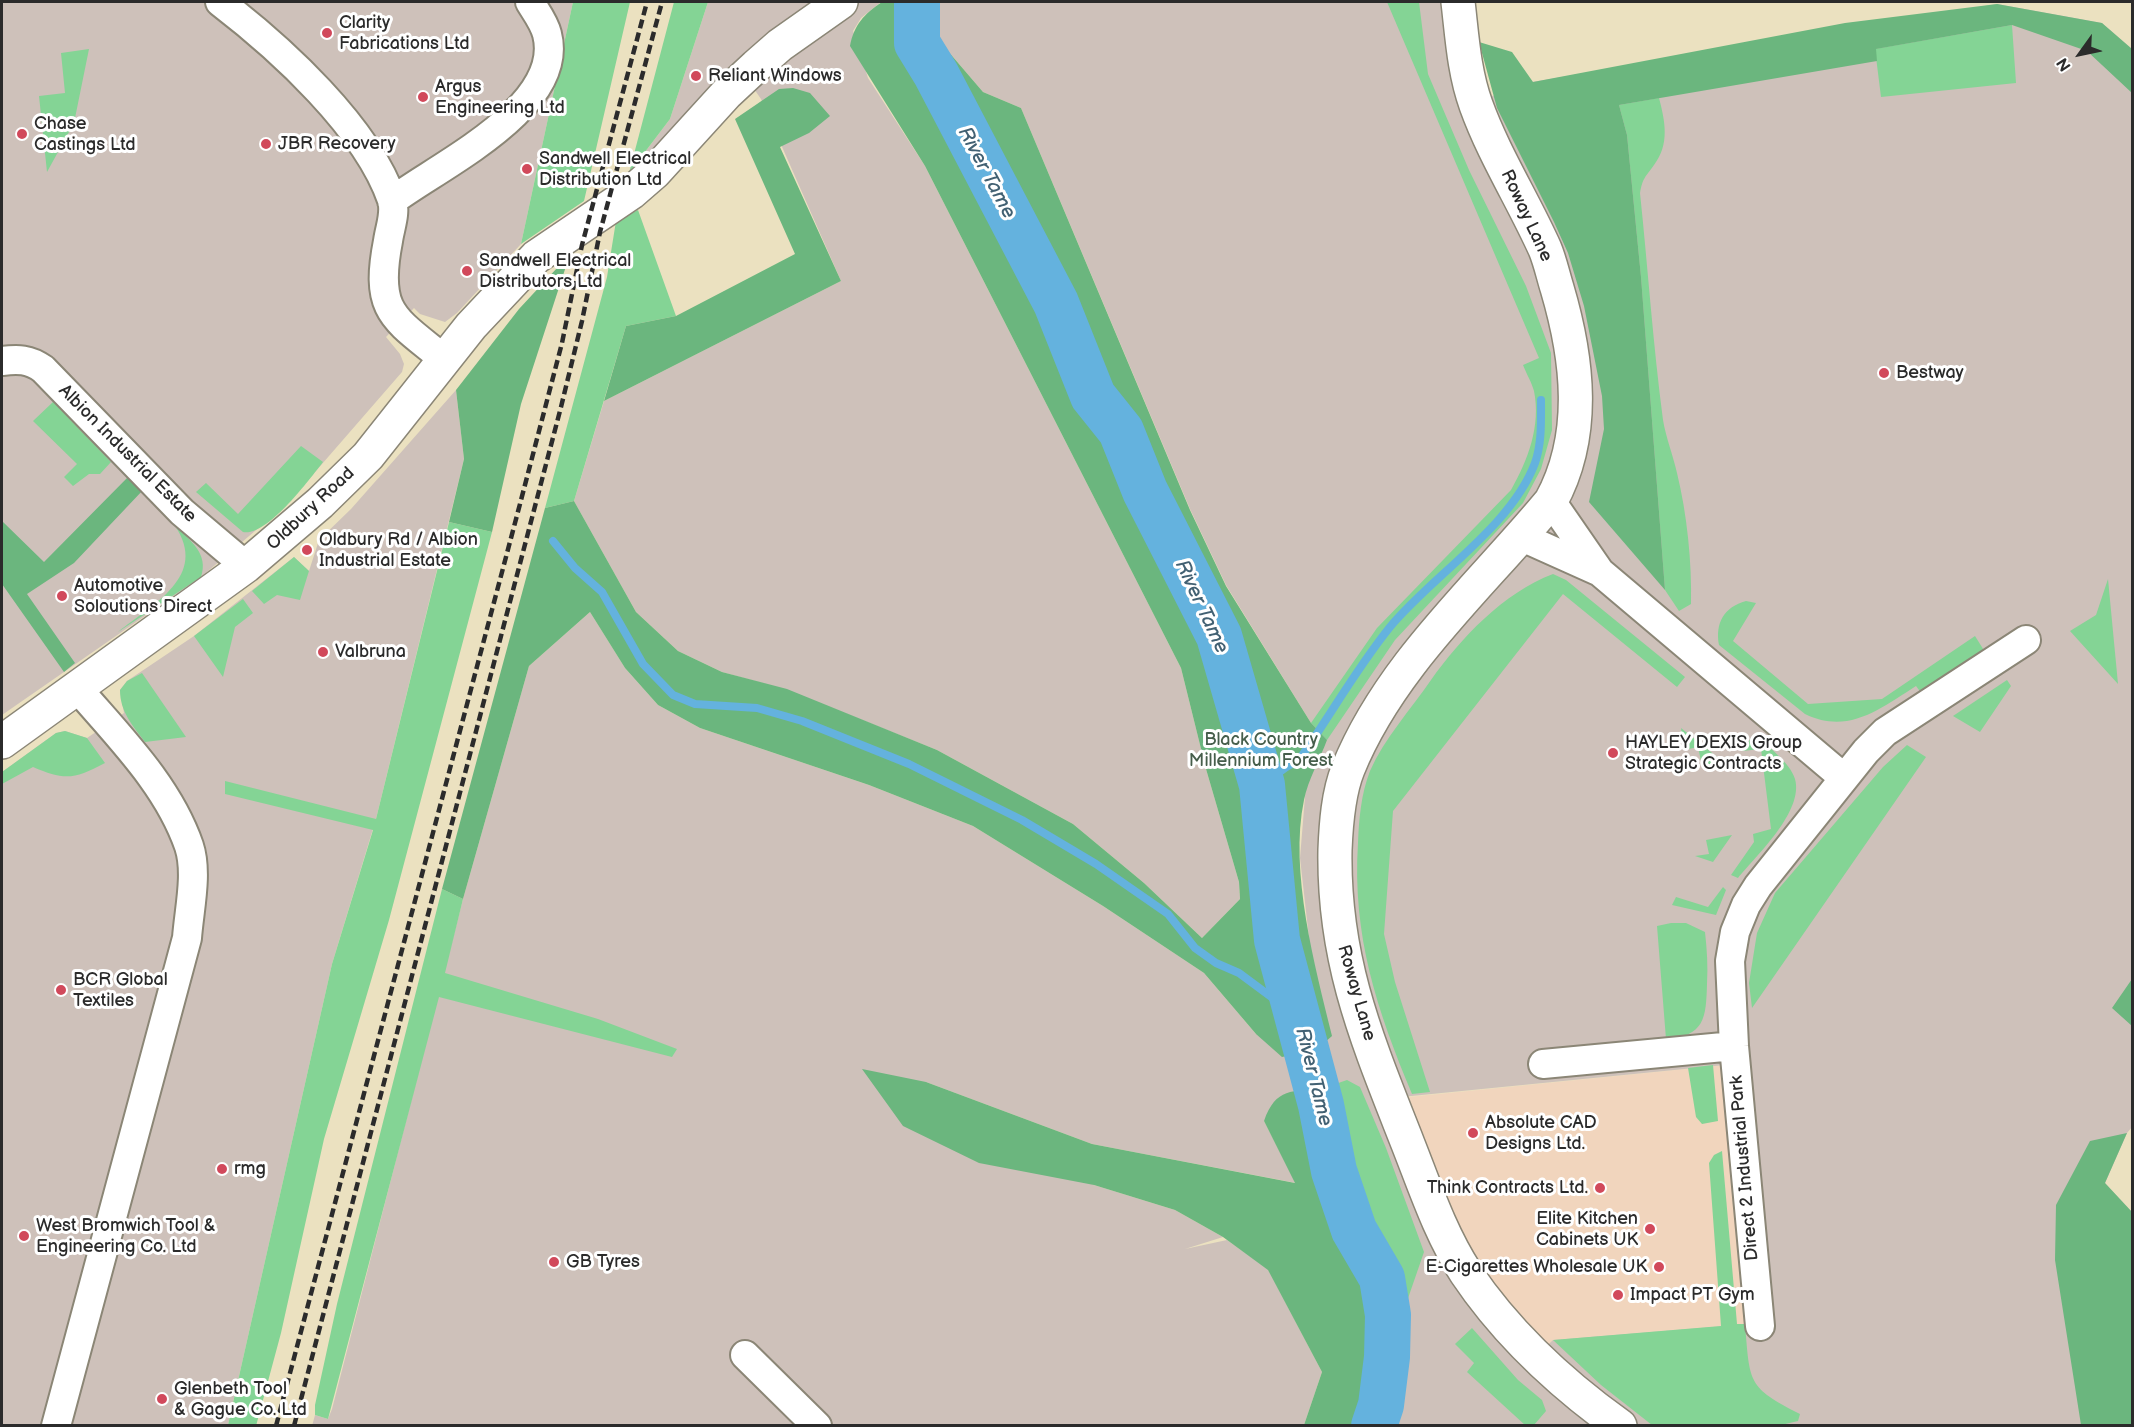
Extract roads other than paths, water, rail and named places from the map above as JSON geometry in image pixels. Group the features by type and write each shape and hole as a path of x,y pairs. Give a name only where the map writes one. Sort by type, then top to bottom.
{"street":[{"path":"220,2 254,28 319,91 366,151 394,208 383,280 385,300 400,323 445,360"},
{"path":"392,201 499,127 520,109 533,92 542,78 548,56 548,35 530,2"},
{"name":"Oldbury Road","path":"2,742 246,566 305,517 368,456 471,326 536,257 632,192 756,66 780,45 841,2"},
{"name":"Roway Lane","path":"1458,2 1464,60 1475,102 1494,148 1546,251 1571,348 1576,391 1575,422 1565,476 1551,501 1418,654 1384,704 1347,771 1336,836 1338,918 1343,957 1354,1000 1413,1156 1455,1256 1506,1325 1535,1357 1576,1394 1620,1425"},
{"name":"Albion Industrial Estate","path":"2,361 18,359 32,361 43,369 182,512 246,566"},
{"path":"1551,501 1600,572 1844,778"},
{"path":"1522,537 1600,572"},
{"name":"Direct 2 Industrial Park","path":"1760,1326 1734,1046 1730,961 1738,923 1758,886 1844,778 1885,732 2026,640"},
{"path":"56,1425 187,938 192,876 189,847 162,790 78,689"},
{"path":"1543,1064 1734,1046"},
{"path":"745,1355 817,1425"}],"waterway":[{"name":"River Tame","path":"917,2 917,43 936,74 1056,303 1093,396 1121,431 1145,491 1219,636 1262,785 1277,940 1321,1105 1334,1171 1354,1230 1382,1278 1388,1315 1387,1357 1381,1405 1374,1426"},
{"path":"1264,799 1276,775 1299,760 1390,627 1407,608 1490,530 1524,486 1539,448 1541,400"},
{"path":"553,541 575,568 602,592 643,664 673,695 695,704 757,708 802,721 909,764 1022,820 1096,864 1168,914 1195,948 1216,963 1239,973 1297,1016"}],"railway":[{"path":"276,1426 562,343 582,245 647,2"},
{"path":"294,1426 561,407 600,232 662,2"}],"place":[{"name":"Clarity Fabrications Ltd","path":"327,33"},
{"name":"Reliant Windows","path":"696,76"},
{"name":"Argus Engineering Ltd","path":"423,97"},
{"name":"Chase Castings Ltd","path":"22,134"},
{"name":"JBR Recovery","path":"266,144"},
{"name":"Sandwell Electrical Distribution Ltd","path":"527,169"},
{"name":"Sandwell Electrical Distributors Ltd","path":"467,271"},
{"name":"Bestway","path":"1884,373"},
{"name":"Oldbury Rd / Albion Industrial Estate","path":"307,550"},
{"name":"Automotive Soloutions Direct","path":"62,596"},
{"name":"Valbruna","path":"323,652"},
{"name":"HAYLEY DEXIS Group Strategic Contracts","path":"1613,753"},
{"name":"BCR Global Textiles","path":"61,990"},
{"name":"Absolute CAD Designs Ltd.","path":"1473,1133"},
{"name":"rmg","path":"222,1169"},
{"name":"Think Contracts Ltd.","path":"1600,1188"},
{"name":"Elite Kitchen Cabinets UK","path":"1650,1229"},
{"name":"West Bromwich Tool & Engineering Co. Ltd","path":"24,1236"},
{"name":"GB Tyres","path":"554,1262"},
{"name":"E-Cigarettes Wholesale UK","path":"1659,1267"},
{"name":"Impact PT Gym","path":"1618,1295"},
{"name":"Glenbeth Tool & Gague Co. Ltd","path":"162,1399"}],"park label":[{"name":"Black Country Millennium Forest","path":"1261,750"}]}
